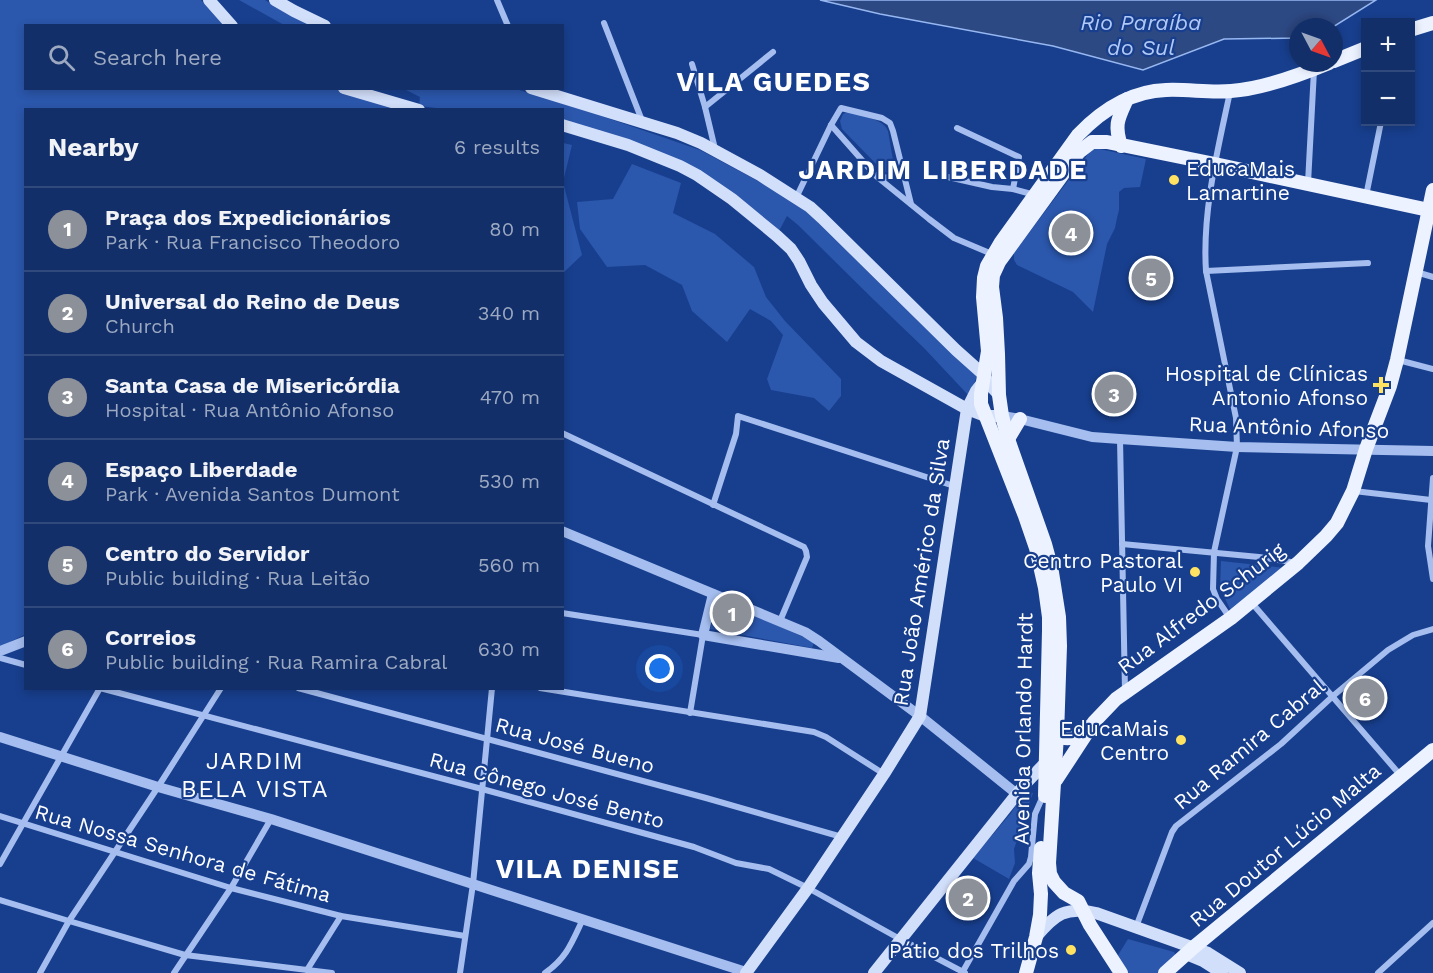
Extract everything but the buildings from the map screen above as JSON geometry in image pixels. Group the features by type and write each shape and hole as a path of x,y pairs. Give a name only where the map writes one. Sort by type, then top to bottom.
{"main road":[{"path":"209,0 230,24"},
{"path":"275,0 321,24"},
{"path":"1343,57 1361,50"},
{"name":"Avenida Orlando Hardt","path":"1121,973 1090,925 1078,901 1059,888 1050,874 1050,787 1045,762 1049,617 1038,557 1025,516 981,404 988,351 983,297 984,278 993,254 1078,135 1114,106 1146,92 1165,90 1230,92 1253,88 1304,72"},
{"path":"351,90 412,108"},
{"path":"538,90 676,133 715,149 810,207 999,395"},
{"path":"1126,99 1117,125 1121,146 1431,211"},
{"path":"564,126 628,145 697,175 732,199 791,249 800,261 817,295 856,342 881,361 967,409 985,416 1002,416"},
{"name":"Avenida Orlando Hardt","path":"1033,951 1041,904 1039,873 1050,787 1057,753 1059,617 1045,544 1002,416 993,275 1010,245 1078,152 1092,142 1107,142 1121,146"},
{"name":"Rua Alfredo Schurig","path":"1050,787 1094,722 1116,699 1231,618 1298,563 1337,523 1353,491 1390,386 1431,211 1433,190"},
{"name":"Rua João Américo da Silva","path":"746,972 808,888 920,716 967,409 984,379"},
{"path":"1008,439 1020,418"},
{"path":"1057,735 1069,739 1094,722"},
{"name":"Rua Doutor Lúcio Malta","path":"1165,973 1433,750"},
{"path":"874,973 1017,794 1045,762 1057,753"},
{"path":"1036,937 1048,923 1058,916 1070,911 1082,910 1168,938 1222,973"},
{"path":"1026,973 1033,951"},
{"path":"1032,973 1033,951"},
{"path":"1188,953 1208,953 1240,973"}],"street":[{"path":"497,0 507,24"},
{"path":"604,23 643,123"},
{"path":"705,107 774,52"},
{"path":"692,64 715,149"},
{"path":"1308,184 1314,72"},
{"path":"1230,92 1215,164 1205,250 1206,271 1236,418 1237,447 1214,552 1213,589 1217,599 1231,618"},
{"path":"796,198 841,108 882,118 890,123 911,204"},
{"path":"831,125 876,176 911,204 954,238 993,254"},
{"path":"1365,196 1380,126"},
{"path":"957,128 1019,157 1013,189"},
{"path":"876,176 885,178 902,170"},
{"path":"948,177 1035,195"},
{"path":"1206,271 1368,263"},
{"path":"1415,272 1433,277"},
{"path":"1397,360 1433,369"},
{"path":"713,506 736,434 738,416 954,486"},
{"name":"Rua Antônio Afonso","path":"1002,416 1020,418 1092,437 1237,447 1433,451"},
{"path":"564,434 713,506 801,545 807,557 780,621"},
{"path":"1119,439 1125,692"},
{"path":"1433,478 1430,546 1433,579"},
{"path":"1353,491 1431,500"},
{"path":"564,532 805,632 920,716 1017,794"},
{"path":"1122,544 1214,552 1298,563"},
{"path":"690,713 703,635 713,594"},
{"path":"1251,602 1401,776"},
{"path":"564,613 842,658"},
{"name":"Rua Ramira Cabral","path":"1136,927 1173,829 1281,744 1375,661 1400,642 1433,629"},
{"path":"0,651 24,642"},
{"path":"0,658 24,664"},
{"path":"0,864 99,690"},
{"name":"Rua Cônego José Bento","path":"104,690 482,789 693,847 736,863 769,868 963,973"},
{"path":"40,973 69,921 220,690"},
{"name":"Rua José Bueno","path":"306,690 842,837"},
{"path":"460,973 473,884 492,690"},
{"path":"552,690 803,729 826,737 884,774"},
{"path":"0,737 158,787 271,819 746,972"},
{"path":"963,973 1014,881 1029,864 1035,814 1050,787"},
{"name":"Rua Nossa Senhora de Fátima","path":"0,816 231,888 340,916 465,936"},
{"path":"174,973 231,888 271,819"},
{"path":"1014,881 1031,872 1039,873"},
{"path":"0,900 186,955 332,973"},
{"path":"306,971 340,916"},
{"path":"545,973 566,953 583,919"},
{"path":"1378,973 1433,923"}],"shaded area":[{"path":"0,0 201,0 224,24 24,24 24,90 354,90 417,108 24,108 24,635 0,647"},
{"path":"239,0 265,0 286,13 314,24 282,24"},
{"path":"406,90 519,90 700,150 810,209 977,375 970,397 924,348 787,216 779,231 719,188 564,122 564,108 436,108 419,106 420,97"},
{"path":"848,112 876,120 888,131 894,166 892,171 888,173 883,171 842,129 840,121 843,114"},
{"path":"564,143 572,145 564,178"},
{"path":"1095,148 1146,159 1140,187 1124,188 1119,192 1119,210 1115,228 1107,244 1093,312 1073,292 1017,265 1014,253 1091,150"},
{"path":"632,164 681,183 673,213 715,234 754,267 766,297 785,321 841,379 841,396 829,411 814,398 771,390 767,379 783,335 771,321 750,309 727,342 692,311 682,285 645,265 607,267 580,229 577,202 613,199"},
{"path":"564,186 582,255 564,272"},
{"path":"1221,561 1285,568 1231,611 1220,588"},
{"path":"718,601 814,642 812,648 710,629"},
{"path":"1025,791 1033,793 1014,849 1015,863 1009,879 973,858 1011,813"},
{"path":"1128,939 1174,952 1176,955 1160,973 1124,973 1115,960"}],"water":[{"name":"Rio Paraíba do Sul","path":"820,0 1376,0 1343,21 1343,18 1289,18 1289,38 1224,39 1143,70 1053,46 880,14"}],"place":[{"name":"EducaMais Lamartine","path":"1174,180"},
{"name":"Espaço Liberdade","path":"1071,233"},
{"name":"Centro do Servidor","path":"1151,278"},
{"name":"Hospital de Clínicas Antonio Afonso","path":"1381,385"},
{"name":"Santa Casa de Misericórdia","path":"1114,394"},
{"name":"Centro Pastoral Paulo VI","path":"1195,572"},
{"name":"Praça dos Expedicionários","path":"732,613"},
{"name":"Correios","path":"1365,698"},
{"name":"EducaMais Centro","path":"1181,740"},
{"name":"Universal do Reino de Deus","path":"968,898"},
{"name":"Pátio dos Trilhos","path":"1071,950"}],"district":[{"name":"VILA GUEDES","path":"774,82"},
{"name":"JARDIM LIBERDADE","path":"943,170"},
{"name":"JARDIM BELA VISTA","path":"255,775"},
{"name":"VILA DENISE","path":"588,869"}]}
